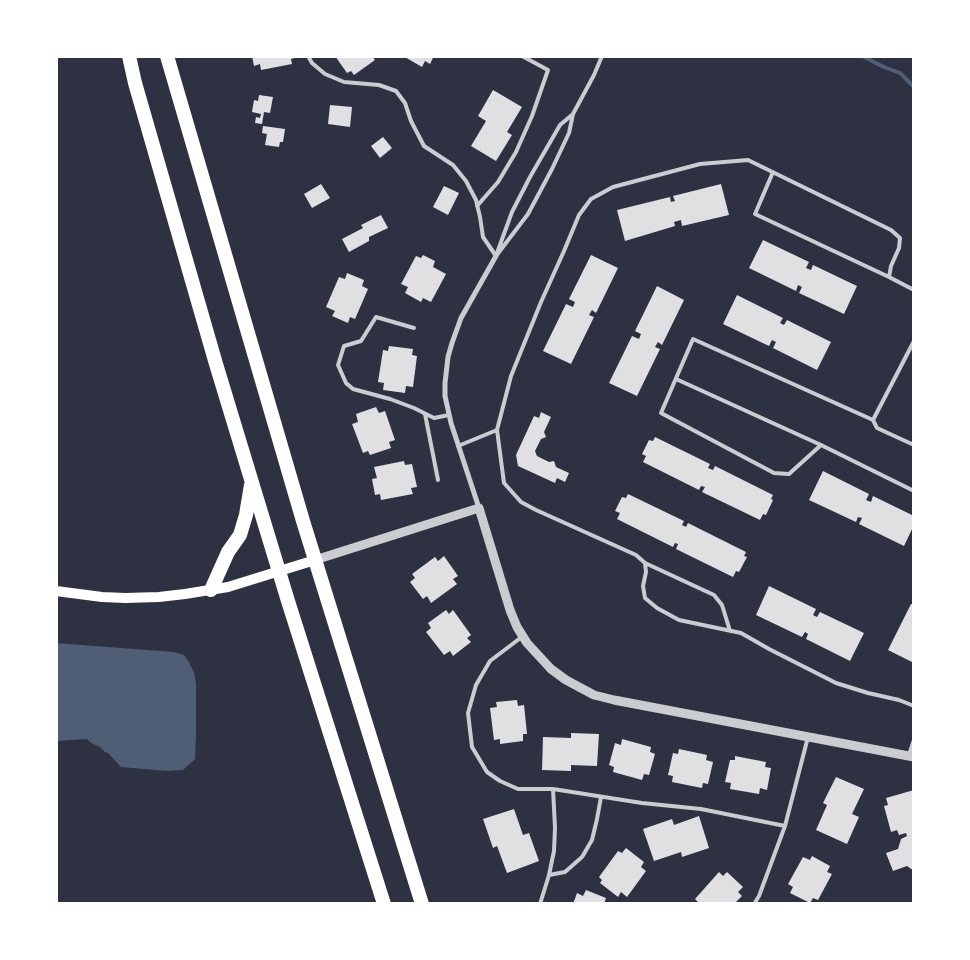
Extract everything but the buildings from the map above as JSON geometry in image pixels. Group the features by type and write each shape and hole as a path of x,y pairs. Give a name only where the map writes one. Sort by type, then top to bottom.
{"highway":[{"path":"129,56 145,120 216,364 384,904"},
{"path":"167,56 303,521 422,904"},
{"path":"211,590 228,552 240,535 252,482"}],"main road":[{"path":"56,591 102,597 142,598 185,594 228,587 316,560"}],"street":[{"path":"496,256 461,318 447,363 445,396 458,446 510,610 527,643 551,669 566,680 594,695 642,706 911,756"},
{"path":"316,560 479,508"}],"lane":[{"path":"308,56 312,63 325,74 344,82 379,85 396,91 405,103 411,121 424,146 453,165 466,181 477,206 483,237 496,256"},
{"path":"477,206 498,182 516,152 532,116 548,70 522,56"},
{"path":"496,256 528,214 552,169 569,133 573,114 602,56"},
{"path":"496,256 512,212 530,177 560,125 573,114"},
{"path":"730,631 722,605 714,595 645,563 636,555 521,502 504,483 497,430 511,376 579,215 591,199 613,187 700,164 748,160 891,230 900,238 899,248 891,266 890,277"},
{"path":"773,172 755,214 914,290"},
{"path":"414,328 376,317 361,342 344,346 338,365 346,383 353,389 390,399 434,418 449,415"},
{"path":"821,445 789,474 774,473 661,413 693,339 873,420 878,428 914,445"},
{"path":"873,420 914,341"},
{"path":"676,379 821,445 914,491"},
{"path":"425,414 438,480"},
{"path":"458,446 497,430"},
{"path":"645,563 646,572 643,586 645,598 656,608 679,620 741,633 836,683 899,700 914,706"},
{"path":"523,636 490,661 476,685 468,713 472,747 487,772 500,781 518,789 553,790 642,803 701,809 785,826"},
{"path":"754,904 759,896 785,826 808,737"},
{"path":"911,756 914,740"},
{"path":"540,904 554,851 553,790"},
{"path":"549,875 565,872 582,857 592,840 600,797"}],"water":[{"path":"56,643 174,652 184,655 194,673 196,683 195,759 183,770 166,771 121,767 108,753 87,739 56,741"}],"waterway":[{"path":"862,56 900,73 914,87"}]}
